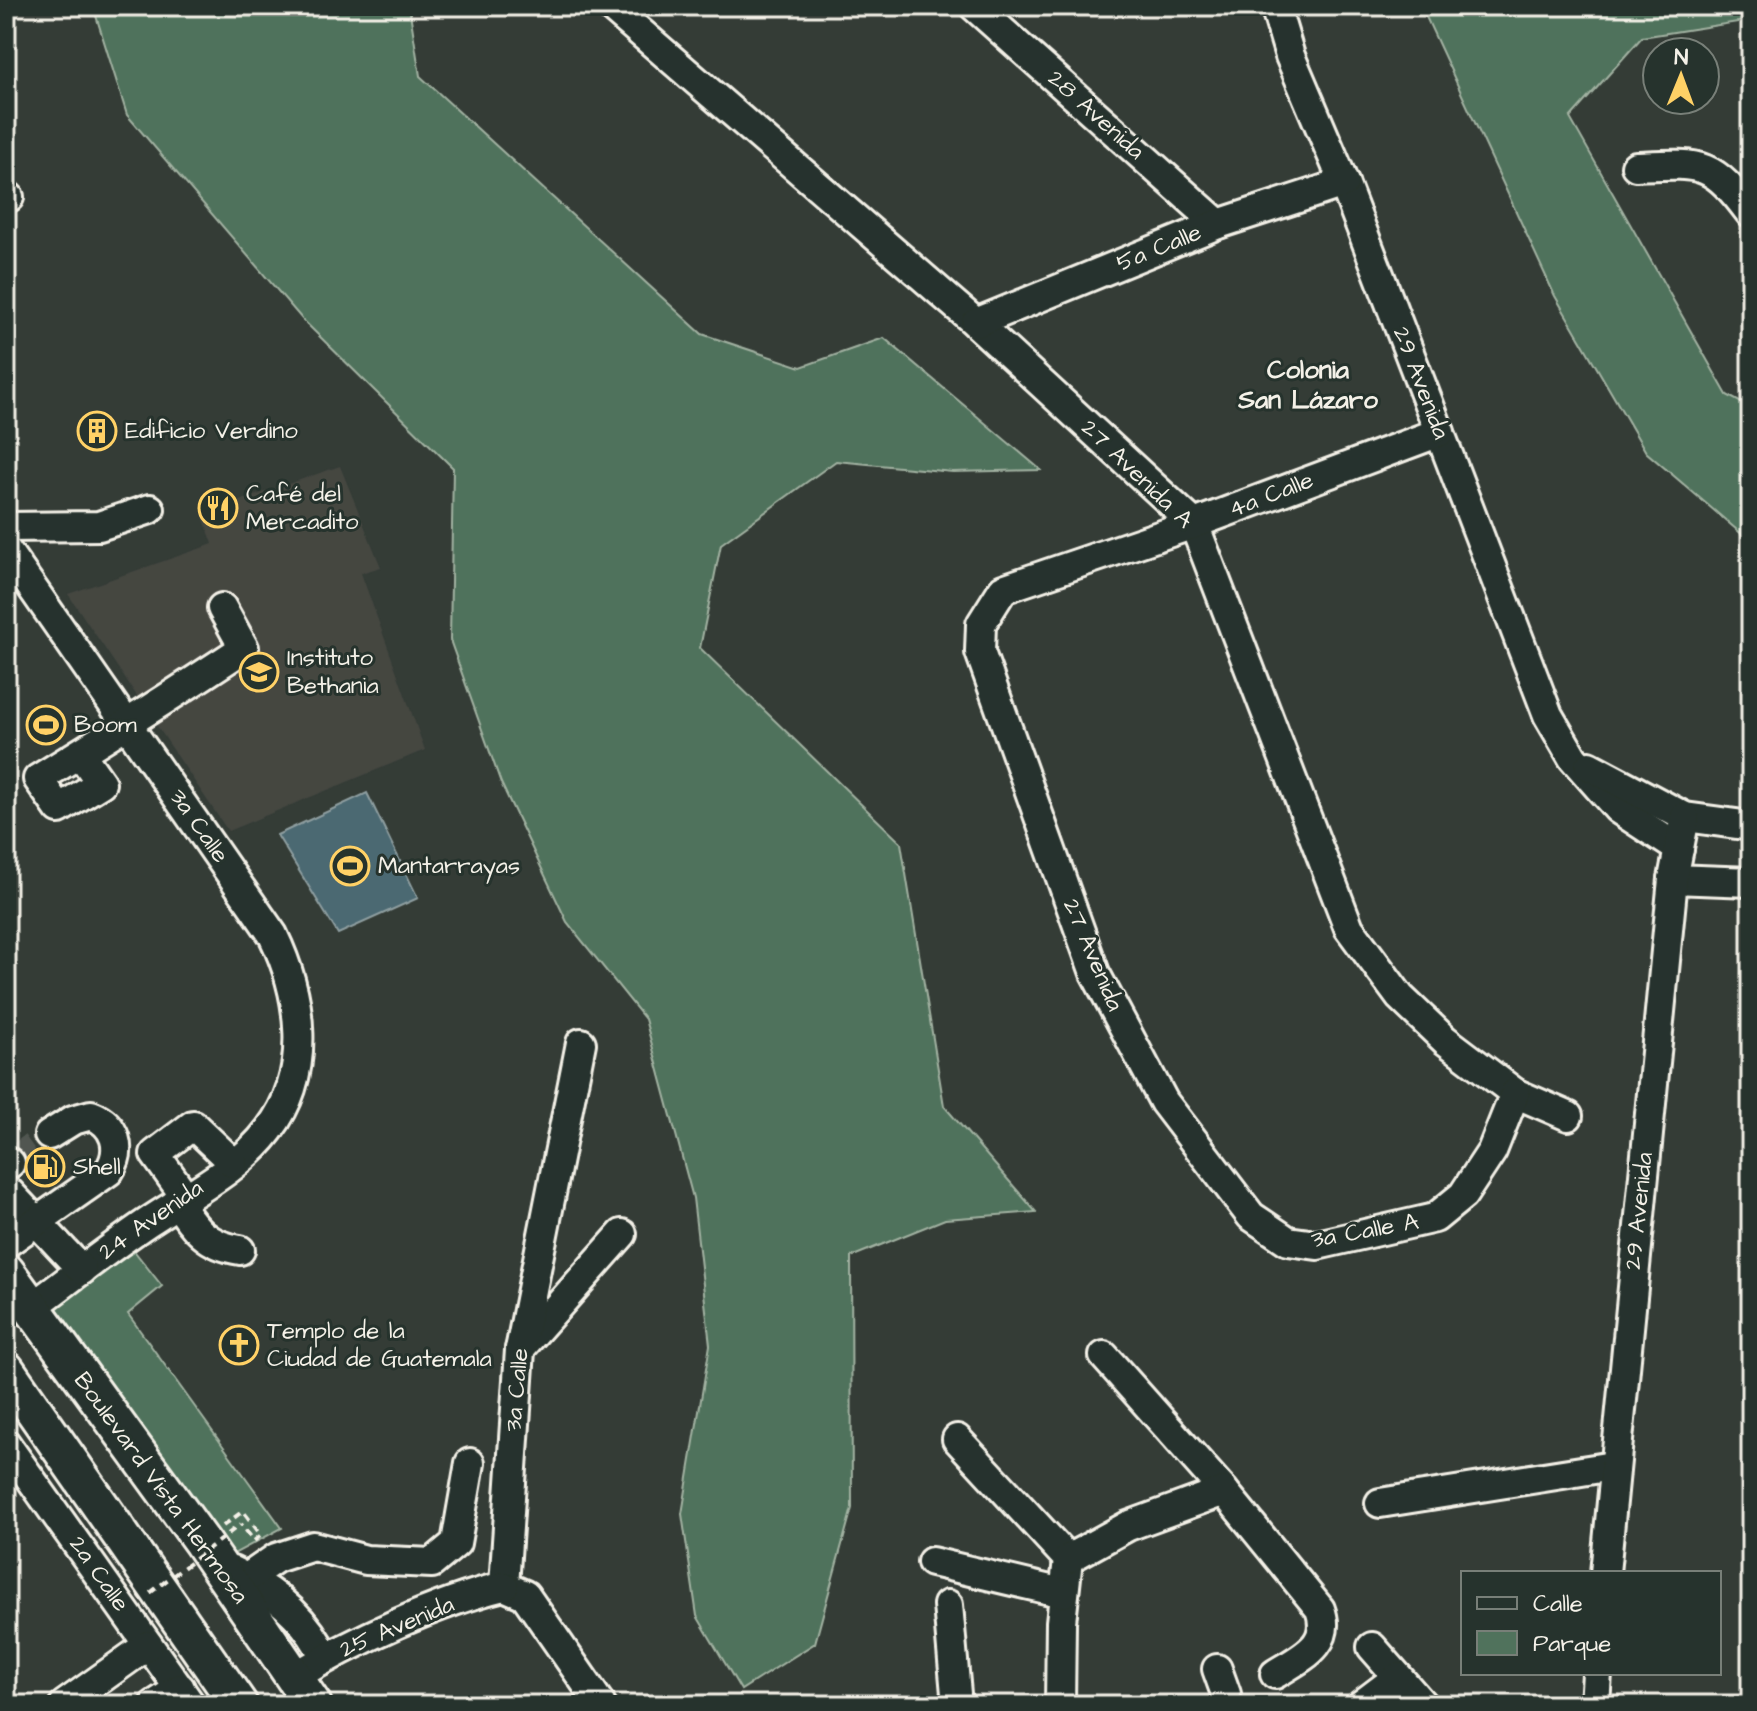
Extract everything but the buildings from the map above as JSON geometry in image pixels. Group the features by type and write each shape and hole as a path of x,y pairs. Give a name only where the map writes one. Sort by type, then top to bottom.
{"main road":[{"name":"Boulevard Vista Hermosa","path":"6,1272 232,1570 304,1691"},
{"path":"6,1370 239,1705"},
{"path":"192,1635 194,1699"}],"street":[{"name":"27 Avenida A","path":"610,6 976,323 1194,524 1349,928 1400,997 1445,1040 1515,1093 1568,1116"},
{"name":"28 Avenida","path":"974,6 1218,224"},
{"name":"29 Avenida","path":"1275,6 1290,56 1344,183 1548,715 1573,758 1618,809 1679,849"},
{"path":"1636,166 1687,164 1709,170 1726,180 1751,214"},
{"name":"5a Calle","path":"976,323 1218,224 1344,183"},
{"name":"4a Calle","path":"981,624 1003,589 1194,524 1440,432"},
{"path":"6,527 99,526 150,509"},
{"name":"3a Calle","path":"6,550 273,935 288,966 296,992 297,1065 283,1106 269,1130"},
{"path":"80,753 129,725 244,648 222,608"},
{"name":"27 Avenida","path":"981,624 980,652 1095,973 1164,1102 1251,1216 1288,1241"},
{"path":"1573,758 1685,817 1751,826"},
{"name":"29 Avenida","path":"1605,1571 1613,1466 1673,879 1685,817"},
{"path":"1673,879 1751,882"},
{"name":"3a Calle","path":"504,1586 520,1350 581,1043"},
{"name":"3a Calle A","path":"1288,1241 1317,1245 1435,1218 1463,1195 1492,1151 1515,1093"},
{"path":"6,1243 109,1171 117,1155 118,1148 107,1124 91,1115 73,1120 49,1135"},
{"path":"233,1163 193,1125 155,1154 196,1231 209,1243 240,1250"},
{"name":"24 Avenida","path":"31,1308 233,1163 269,1130"},
{"path":"7,1172 36,1224 82,1270"},
{"path":"520,1350 622,1234"},
{"path":"1104,1356 1224,1491 1320,1609 1324,1627 1318,1646 1275,1674"},
{"path":"957,1439 1068,1559"},
{"name":"2a Calle","path":"6,1444 148,1645 194,1699"},
{"path":"232,1570 313,1546 366,1560 432,1563 456,1543 470,1463"},
{"path":"1380,1503 1613,1466"},
{"path":"1068,1559 1128,1526 1224,1491"},
{"path":"1060,1705 1063,1593 1068,1559"},
{"path":"932,1562 1063,1593"},
{"path":"232,1570 295,1612 314,1634 325,1658"},
{"path":"504,1586 525,1595 601,1705"},
{"name":"25 Avenida","path":"304,1691 325,1658 478,1592 504,1586"},
{"path":"948,1605 957,1705"},
{"path":"64,1705 148,1645"},
{"path":"1372,1647 1423,1705"},
{"path":"1217,1669 1226,1694 1225,1705"},
{"path":"1595,1705 1597,1675"},
{"path":"1361,1705 1398,1677"},
{"path":"154,1705 194,1699"}],"path":[{"path":"150,1593 241,1524 254,1541 261,1535 249,1519"}],"shaded area":[{"name":"Instituto Bethania","path":"340,466 381,567 361,573 425,750 228,831 68,594 213,544 202,514"}],"green space":[{"path":"93,6 409,6 420,76 702,334 801,367 884,338 1041,470 953,472 836,461 721,544 700,648 901,843 944,1106 1036,1212 945,1219 851,1257 852,1508 815,1643 741,1690 697,1616 682,1514 710,1345 693,1198 645,1019 567,922 501,783 450,640 453,468 302,319 127,115"},
{"path":"1421,6 1751,6 1751,20 1641,36 1570,118 1727,395 1751,408 1751,542 1646,452 1555,296"},
{"path":"124,1238 162,1286 128,1314 282,1528 217,1563 31,1308"}],"water":[{"name":"Mantarrayas","path":"367,793 418,898 338,934 277,835"}],"tunnel":[{"path":"10,1163 49,1135"}],"place":[{"name":"Edificio Verdino","path":"97,431"},
{"name":"Café del Mercadito","path":"218,508"},
{"name":"Instituto Bethania","path":"259,672"},
{"name":"Boom","path":"46,725"},
{"name":"Mantarrayas","path":"350,866"},
{"name":"Shell","path":"45,1167"},
{"name":"Templo de la Ciudad de Guatemala","path":"239,1345"}],"district":[{"name":"Colonia San Lázaro","path":"1308,385"}]}
